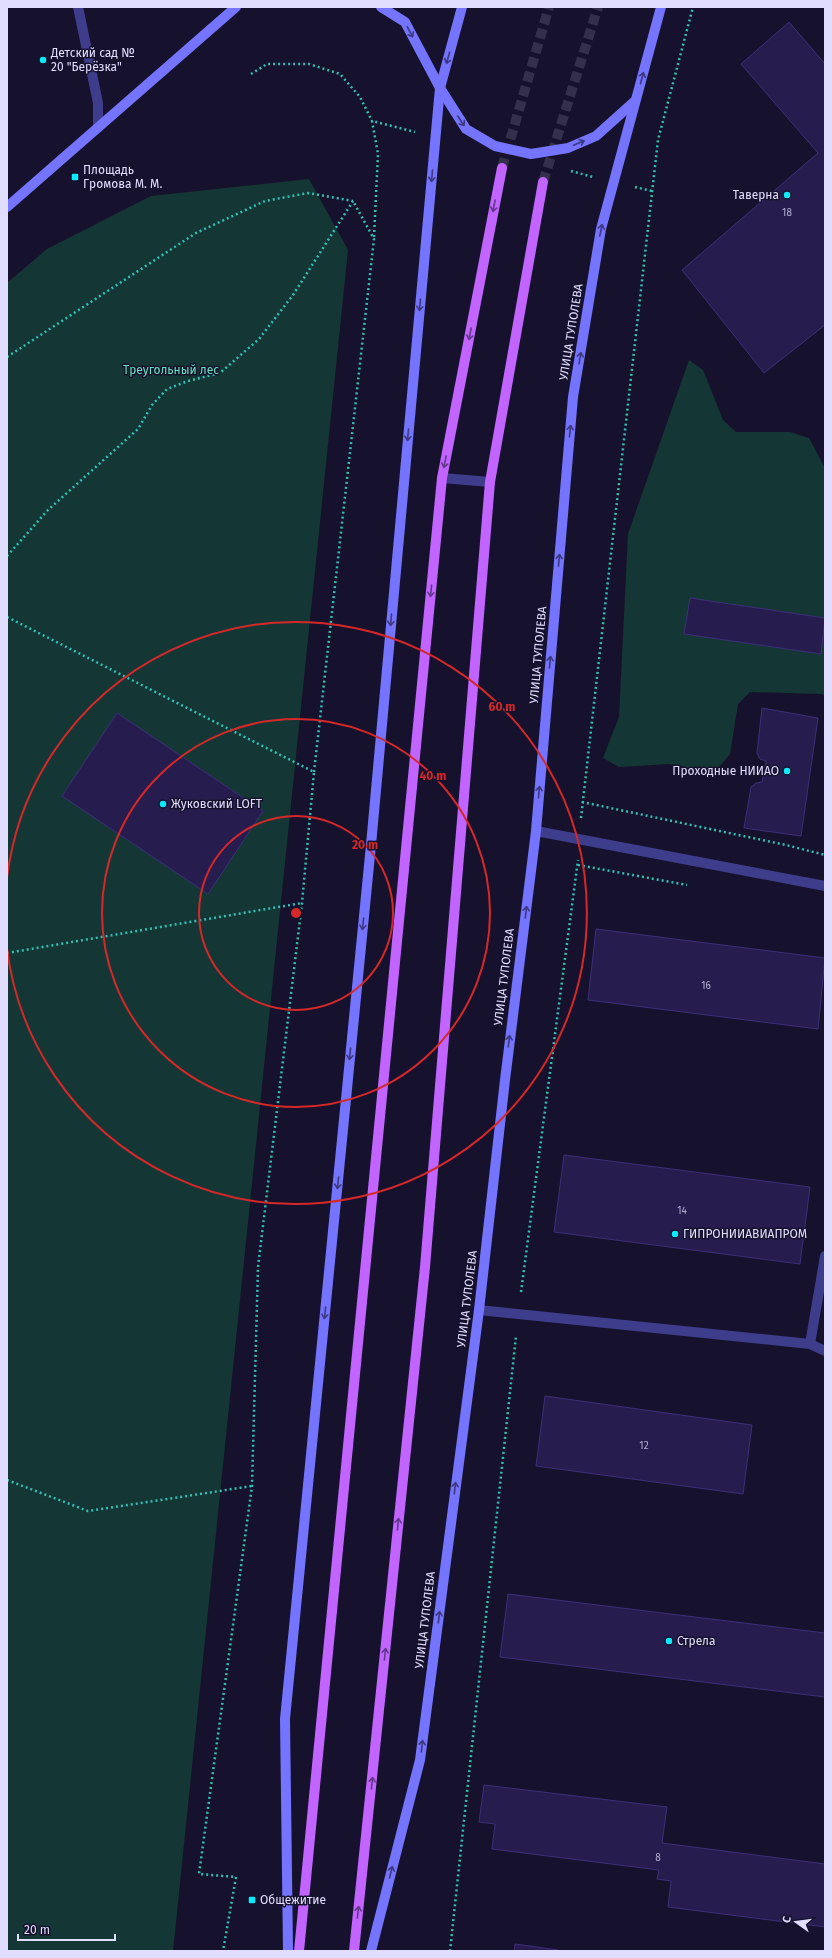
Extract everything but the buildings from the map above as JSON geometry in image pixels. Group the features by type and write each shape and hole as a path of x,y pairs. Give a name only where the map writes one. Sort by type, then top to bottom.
{"main road":[{"path":"7,207 236,7"},
{"path":"381,7 405,22 440,88 466,129 495,146 531,154 568,148 596,136 636,101"},
{"path":"288,1951 285,1719 370,858 440,88 462,7"},
{"name":"УЛИЦА ТУПОЛЕВА","path":"371,1951 420,1760 479,1310 505,1080 536,831 573,397 601,229 661,7"},
{"path":"300,1951 442,478 502,168"},
{"path":"354,1951 425,1267 490,482 543,182"}],"street":[{"path":"78,7 98,103 98,128"},
{"path":"442,478 490,482"},
{"path":"536,831 825,886"},
{"path":"810,1344 825,1256"},
{"path":"479,1310 810,1344 825,1351"}],"path":[{"path":"450,1951 518,1314 576,873 582,802 658,140 693,7"},
{"path":"223,1951 236,1877 198,1874 252,1486 258,1267 302,902 314,772 374,239 378,154 372,121 360,97 340,74 309,64 267,64 251,74"},
{"path":"372,121 435,137"},
{"path":"7,357 196,233 265,201 308,193 352,201 374,239"},
{"path":"7,556 48,510 138,429 152,405 167,389 188,381 220,373 259,339 293,295 352,201"},
{"path":"7,617 314,772"},
{"path":"582,802 786,845 825,855"},
{"path":"7,953 302,902"},
{"path":"7,1480 88,1511 252,1486"}],"green space":[{"name":"Треугольный лес","path":"309,179 348,250 173,1951 7,1951 7,283 47,249 151,196"},
{"path":"689,360 703,370 723,420 736,432 790,432 809,438 825,468 825,696 822,694 750,692 738,704 730,754 719,767 703,771 669,764 619,767 603,758 619,717 628,534"}],"tunnel":[{"path":"502,168 549,7"},
{"path":"543,182 598,7"}],"place":[{"name":"Детский сад № 20 \"Берёзка\"","path":"43,60"},
{"name":"Площадь Громова М. М.","path":"75,177"},
{"name":"Таверна","path":"787,195"},
{"name":"Проходные НИИАО","path":"787,771"},
{"name":"Жуковский LOFT","path":"163,804"},
{"name":"ГИПРОНИИАВИАПРОМ","path":"675,1234"},
{"name":"Стрела","path":"669,1641"},
{"name":"Общежитие","path":"252,1900"}]}
